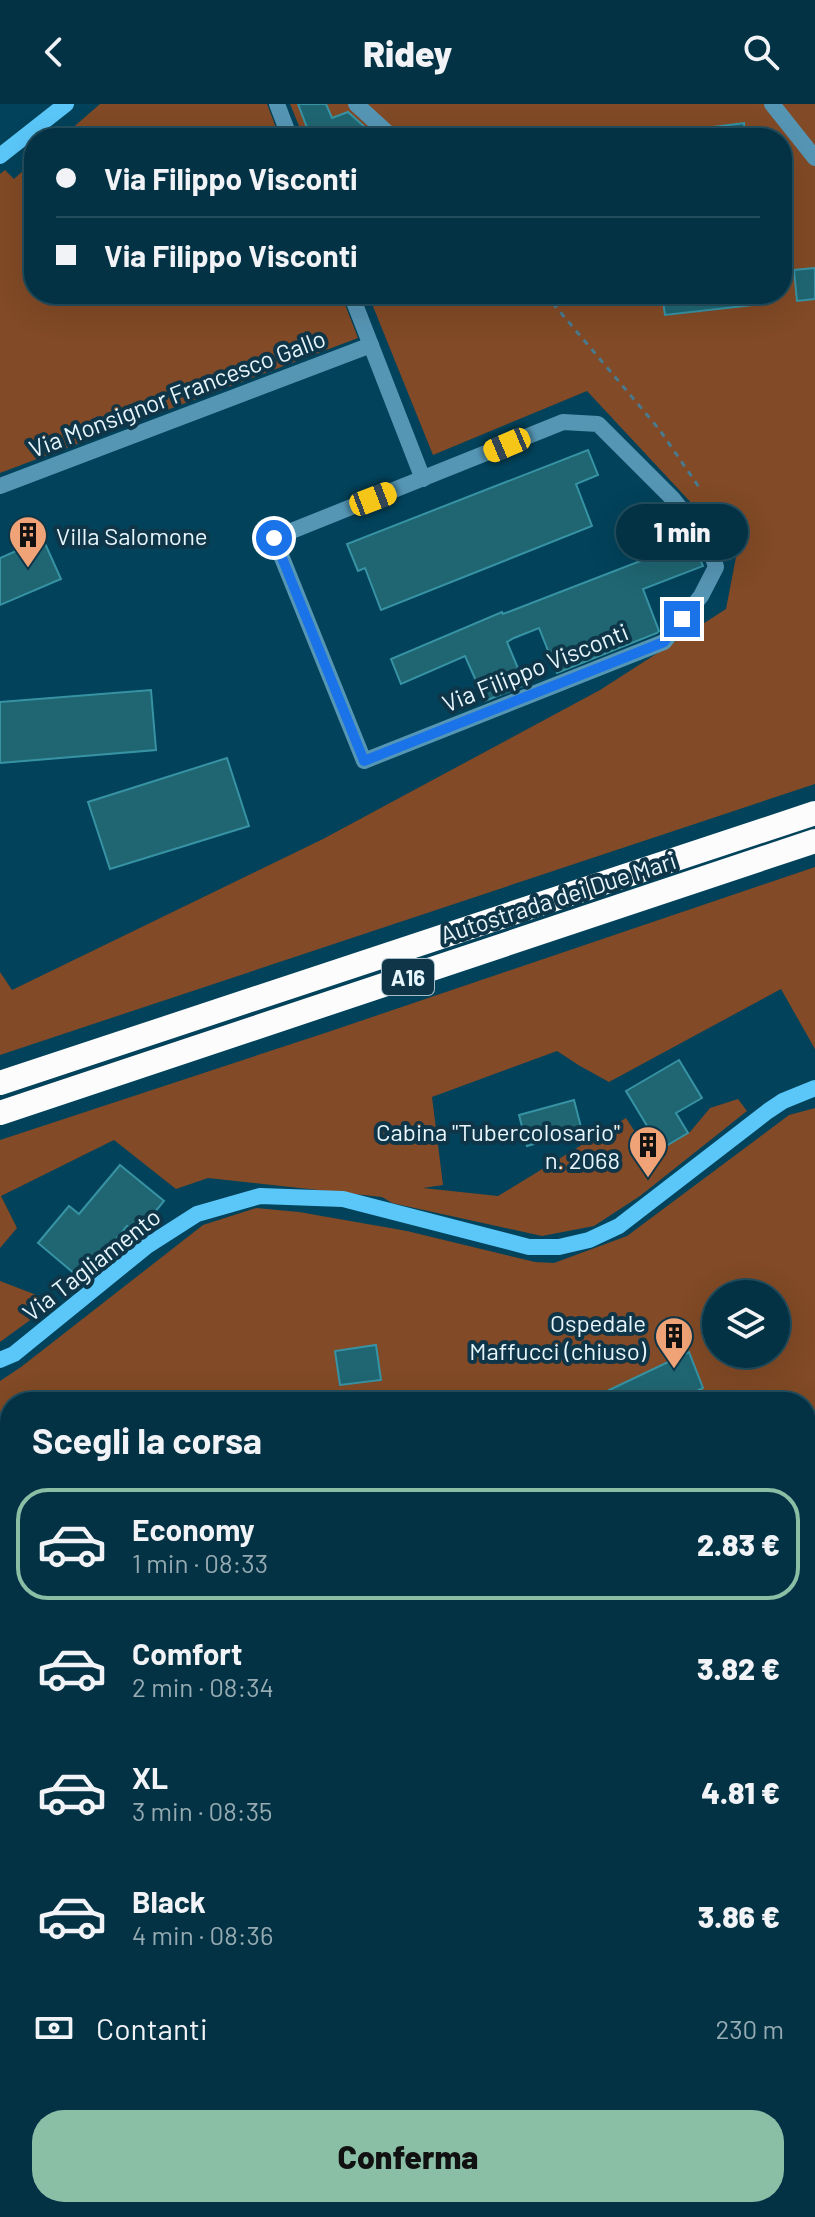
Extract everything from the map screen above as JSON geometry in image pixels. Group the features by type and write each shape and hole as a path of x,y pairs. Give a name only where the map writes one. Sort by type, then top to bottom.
{"highway":[{"name":"Autostrada dei Due Mari","path":"0,1083 815,813"},
{"name":"Autostrada dei Due Mari","path":"0,1113 815,841"}],"main road":[{"path":"36,128 66,104"},
{"path":"0,156 24,137"},
{"name":"Via Tagliamento","path":"0,1360 14,1354 147,1246 197,1214 260,1196 343,1199 529,1247 559,1247 589,1240 619,1226 768,1111 815,1088"}],"street":[{"path":"277,104 286,128"},
{"path":"356,104 382,128"},
{"path":"772,104 791,128"},
{"path":"792,129 815,158"},
{"path":"355,304 423,479"},
{"name":"Via Monsignor Francesco Gallo","path":"0,486 371,345"},
{"name":"Via Filippo Visconti","path":"563,422 598,424 673,499 709,545 716,567 701,596 664,642 364,761 274,538 423,479 563,422"}],"path":[{"path":"553,304 659,429 701,490"}],"shaded area":[{"path":"100,104 267,104 276,128 72,128"},
{"path":"290,104 815,104 815,784 0,1055 0,972 12,990 323,839 600,690 726,609 737,552 587,391 433,455 372,304 792,304 792,128 300,128"},
{"path":"5,170 14,179 24,170 24,304 345,304 358,338 0,473 0,174"},
{"path":"815,867 815,1049 781,989 609,1082 557,1051 432,1097 443,1185 423,1188 498,1196 626,1118 649,1154 690,1132 710,1108 738,1099 747,1111 640,1196 594,1226 542,1236 392,1203 382,1197 208,1178 176,1189 114,1140 1,1196 17,1228 0,1248 0,1140"},
{"path":"815,1108 815,1392 0,1392 0,1381 203,1225 256,1208 299,1212 407,1231 535,1262 554,1263 627,1236 789,1115"},
{"path":"0,1281 47,1299 44,1310 0,1342"}],"building":[{"path":"298,104 326,104 332,118 348,112 366,128 307,128"},
{"path":"744,123 744,128 704,128"},
{"path":"815,268 815,299 797,301 794,270"},
{"path":"663,304 761,304 665,315"},
{"path":"588,450 598,475 576,484 592,526 381,610 365,568 358,571 347,544"},
{"name":"Villa Salomone","path":"43,539 61,579 0,605 0,558"},
{"path":"692,541 703,566 643,589 659,631 657,633 557,673 539,628 507,642 525,685 485,701 465,656 401,684 391,659 502,612"},
{"path":"151,690 156,750 0,763 0,702"},
{"path":"227,758 249,826 110,869 88,802"},
{"path":"679,1060 702,1098 676,1113 688,1133 661,1149 626,1091"},
{"path":"574,1100 582,1131 527,1146 519,1115"},
{"path":"120,1165 164,1201 137,1234 127,1226 82,1280 38,1243 69,1206 79,1214"},
{"path":"376,1345 381,1380 340,1385 335,1351"},
{"name":"Ospedale Maffucci (chiuso)","path":"689,1352 703,1388 695,1392 605,1392"}],"place":[{"name":"Villa Salomone","path":"28,569"},
{"name":"Cabina \"Tubercolosario\" n. 2068","path":"648,1179"},
{"name":"Ospedale Maffucci (chiuso)","path":"674,1370"}],"route":[{"path":"274,538 364,761 664,642 682,619"}]}
